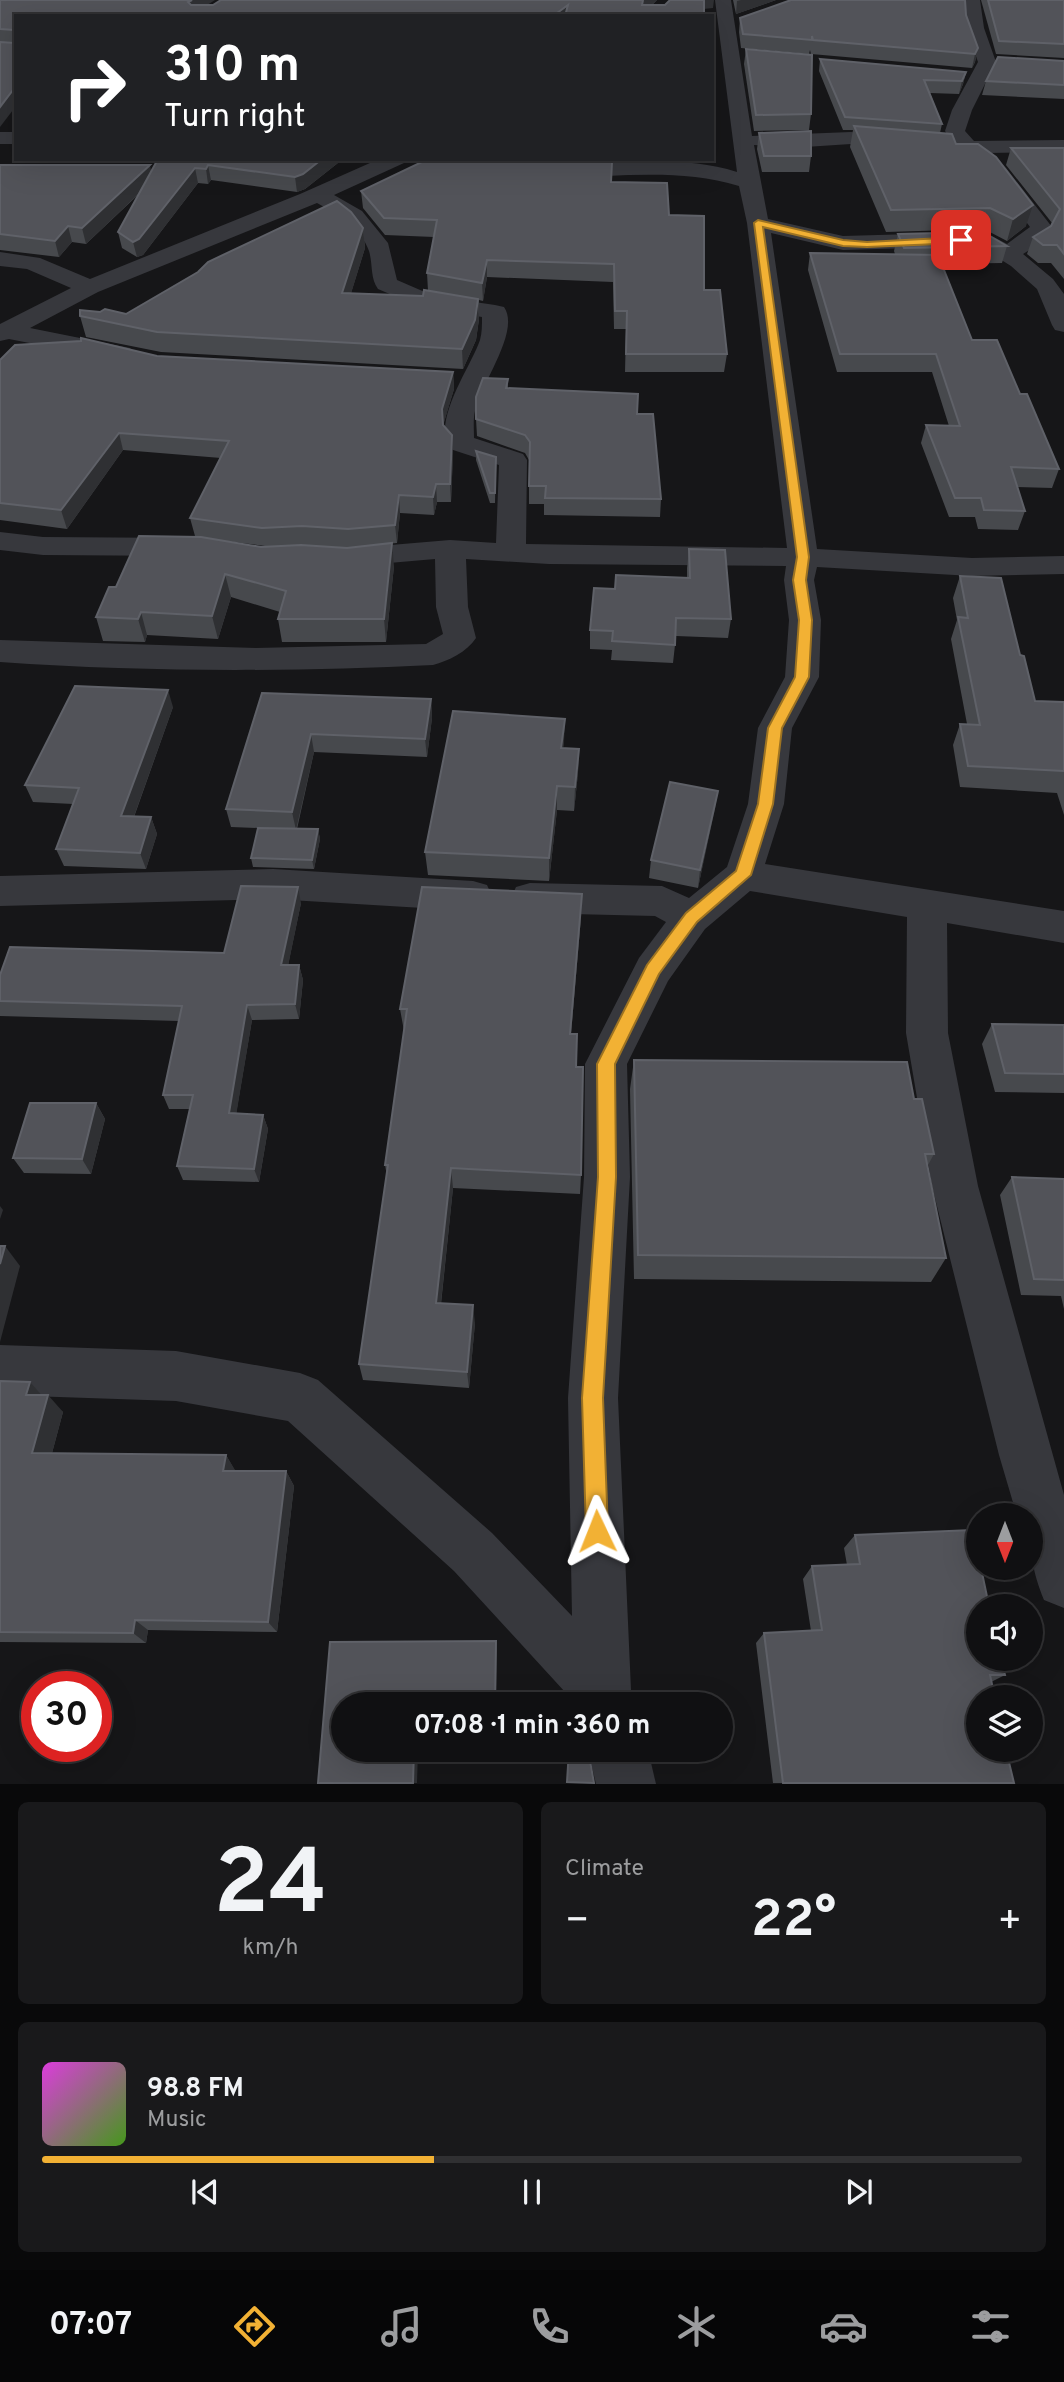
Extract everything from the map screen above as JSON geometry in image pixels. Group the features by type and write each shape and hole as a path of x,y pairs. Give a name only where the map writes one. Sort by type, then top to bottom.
{"street":[{"path":"604,1692 593,1398 607,1177 606,1064 653,970 691,918 743,875 766,804 775,728 802,677 805,620 799,580 803,557 758,223 749,182 742,56 723,0"},
{"path":"972,0 983,69 955,131 968,147 999,172 1041,227 1064,229"},
{"path":"953,75 1010,65"},
{"path":"745,140 805,141 851,138 968,147 1064,146"},
{"path":"3,332 90,287 319,195 387,161"},
{"path":"538,171 670,165 723,172 749,182"},
{"path":"319,195 354,216 380,248 386,284 429,302 495,312 493,338 461,411 460,443 513,460 510,553"},
{"path":"758,223 843,243 984,239 1045,284 1053,295 1064,325"},
{"path":"1007,254 1037,236 1041,227"},
{"path":"0,259 32,263 90,287"},
{"path":"3,332 82,344 148,360"},
{"path":"448,379 475,380"},
{"path":"0,541 43,546 218,550"},
{"path":"317,556 350,559 450,549 510,553 803,557 972,567 1064,565"},
{"path":"0,651 60,655 256,659 433,654 460,638 452,607 450,549"},
{"path":"743,875 1064,927"},
{"path":"0,891 273,884 495,897 662,901 691,918"},
{"path":"927,906 927,1033 955,1186 1025,1455 1064,1580"},
{"path":"0,1370 176,1376 300,1398 473,1552 599,1692"},
{"path":"621,1762 626,1783"}],"building":[{"path":"0,0 192,0 188,2 191,5 213,5 221,0 643,0 642,5 665,5 670,0 704,0 704,14 566,14 568,5 556,14 14,14 14,30 0,29"},
{"path":"791,0 965,0 966,15 978,48 975,54 813,40 812,36 812,40 743,34 740,18"},
{"path":"988,0 1064,0 1064,44 999,41"},
{"path":"0,42 14,43 14,89 0,107"},
{"path":"746,49 812,55 811,114 756,115"},
{"path":"998,57 1064,61 1064,85 986,81"},
{"path":"820,59 966,72 962,81 924,80 942,124 845,117"},
{"path":"854,126 952,134 956,144 978,144 996,157 1033,205 1013,219 990,208 891,210"},
{"path":"811,131 811,156 764,156 759,133"},
{"path":"1011,148 1064,148 1064,254 1057,245 1043,245 1033,237 1051,226 1060,209"},
{"path":"157,161 319,161 295,177 208,165 206,169 195,168 139,239 133,242 118,232"},
{"path":"424,161 612,162 611,182 667,183 669,215 704,216 704,290 720,290 727,354 626,354 627,311 615,311 614,264 487,260 482,283 427,273 437,220 384,218 361,191"},
{"path":"0,165 150,165 82,228 68,226 55,241 0,234"},
{"path":"337,201 351,212 363,228 342,293 423,296 424,290 478,299 475,320 462,349 157,332 80,316 80,310 100,312 105,309 126,314 198,272 208,262"},
{"path":"983,232 1007,246 904,248 898,234"},
{"path":"810,253 938,255 972,340 997,340 1020,394 1027,394 1059,469 1011,467 1025,511 984,510 981,498 955,498 926,425 960,426 936,354 840,354"},
{"path":"81,338 157,356 453,372 442,409 443,425 452,435 450,484 436,484 433,497 399,495 395,525 348,529 302,526 262,528 190,518 229,441 119,433 61,510 0,503 0,360 15,345 81,341"},
{"path":"483,378 508,379 506,388 638,394 637,414 653,414 661,499 545,498 546,486 529,486 530,442 525,435 476,419 476,397"},
{"path":"476,451 496,457 495,493 490,493"},
{"path":"139,536 201,537 261,547 301,545 347,548 392,543 384,619 278,619 286,591 225,574 212,616 141,612 138,619 96,617 109,587 116,587"},
{"path":"689,549 725,550 731,619 676,618 675,645 612,641 613,631 590,630 594,588 615,589 616,575 690,578"},
{"path":"960,576 1001,578 1020,655 1024,656 1035,701 1064,702 1064,771 968,766 960,724 980,725 958,617 968,618"},
{"path":"75,686 168,690 121,816 151,817 140,853 56,849 79,788 25,785"},
{"path":"262,693 431,699 425,739 311,734 292,812 226,809"},
{"path":"453,711 565,719 561,748 579,749 575,787 557,786 549,858 425,852"},
{"path":"670,782 718,791 700,870 651,860"},
{"path":"258,828 318,829 312,860 251,858"},
{"path":"241,886 298,887 281,965 299,965 295,1004 247,1005 229,1113 263,1115 254,1169 177,1166 193,1095 163,1095 182,1006 0,1001 0,975 10,947 224,953"},
{"path":"422,887 582,894 570,1034 577,1034 576,1067 583,1067 581,1175 451,1168 436,1303 473,1305 467,1372 359,1364 407,1009 400,1009"},
{"path":"992,1024 1064,1025 1064,1074 1005,1073"},
{"path":"634,1060 907,1062 914,1099 922,1099 934,1154 925,1154 946,1258 638,1255"},
{"path":"30,1103 96,1103 82,1159 13,1158"},
{"path":"1012,1177 1064,1179 1064,1280 1034,1279"},
{"path":"0,1246 5,1246 0,1264"},
{"path":"0,1381 30,1382 26,1395 48,1395 32,1453 226,1455 223,1471 286,1471 268,1622 135,1620 133,1633 0,1632"},
{"path":"966,1530 966,1580 984,1580 986,1594 966,1594 966,1671 1004,1671 1005,1675 990,1675 992,1685 966,1685 966,1762 1009,1762 1014,1783 783,1783 764,1633 822,1630 812,1566 860,1564 855,1535"},
{"path":"496,1641 495,1692 331,1692 331,1762 414,1762 413,1783 318,1783 330,1642"},
{"path":"568,1762 590,1762 594,1783 567,1782"}],"route":[{"path":"597,1531 593,1398 607,1177 606,1064 653,970 691,918 743,875 766,804 775,728 802,677 805,620 799,580 803,557 758,223 843,243 961,240"}]}
